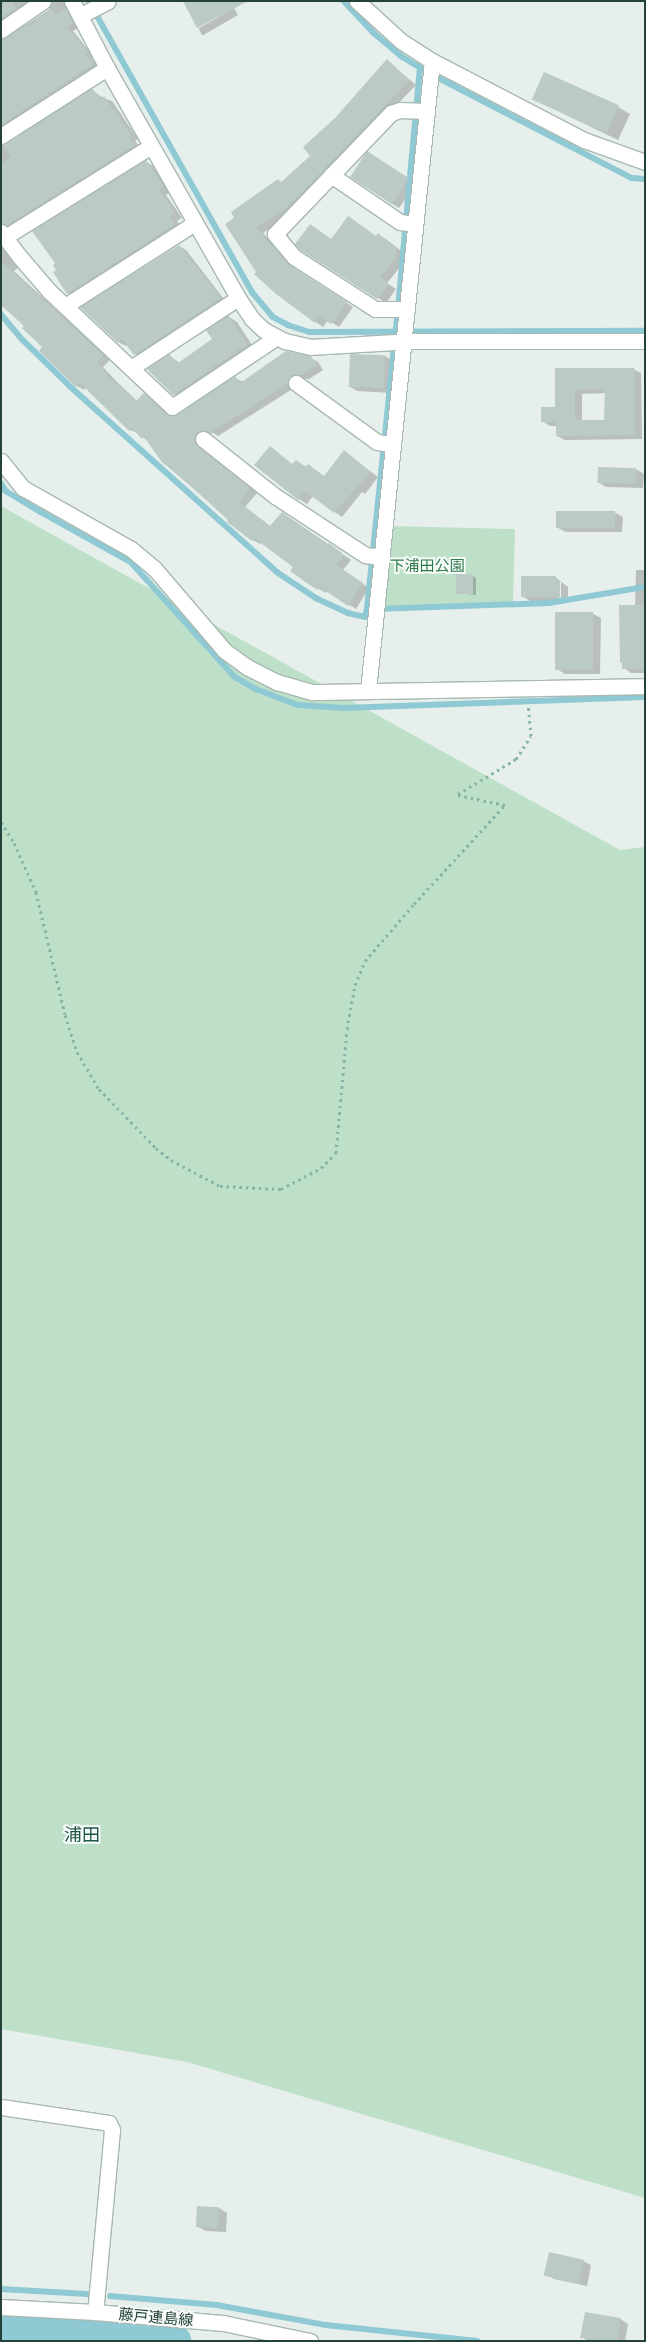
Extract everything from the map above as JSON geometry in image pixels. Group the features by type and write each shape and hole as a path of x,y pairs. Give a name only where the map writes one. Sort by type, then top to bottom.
{"street":[{"path":"1,30 43,1"},
{"path":"72,1 84,14 107,68 238,298 252,319 264,330 285,342 310,347 400,339 645,341"},
{"path":"357,1 431,69 584,140 645,162"},
{"path":"84,14 105,3"},
{"path":"1,136 107,68"},
{"path":"368,691 376,609 376,556 400,339 401,309 420,111 431,69"},
{"path":"401,309 375,309 294,256 275,234 390,113 400,110 420,111"},
{"path":"152,146 3,234 18,256 65,306 172,407 277,337"},
{"path":"331,175 409,223"},
{"path":"65,306 195,223"},
{"path":"131,368 238,298"},
{"path":"296,383 387,443"},
{"path":"203,439 275,496 365,555 376,556"},
{"path":"1,461 24,488 131,549 154,568 225,651 247,667 277,682 313,692 645,686"},
{"path":"1,2108 109,2123 112,2130 95,2312"},
{"name":"藤戸連島線","path":"1,2307 95,2312 223,2323 310,2341"}],"path":[{"path":"1,822 14,843 36,892 74,1043 77,1052 99,1089 156,1148 171,1160 220,1186 281,1189 322,1168 336,1153 347,1029 355,985 366,961 414,904 505,805 458,795 516,759 531,736 528,708"}],"green space":[{"path":"1,506 620,850 645,847 645,2198 187,2062 1,2029"},
{"name":"下浦田公園","path":"392,526 515,529 513,603 383,607"}],"building":[{"path":"1,1 11,1 16,8 1,18"},
{"path":"183,1 248,1 197,28"},
{"path":"65,8 73,23 67,27 88,52 85,54 93,64 1,125 1,39 26,24 29,27 52,9 56,14"},
{"path":"387,59 409,80 300,194 281,212 256,228 289,265 347,302 331,324 320,316 315,323 276,294 254,274 256,272 225,224 234,218 231,212 278,179 281,182 310,156 303,147 335,118"},
{"path":"544,72 619,105 607,133 532,99"},
{"path":"92,88 100,99 104,96 131,135 129,137 135,145 7,225 1,223 1,164 11,157 3,146"},
{"path":"367,151 409,178 392,204 350,177"},
{"path":"146,160 164,187 159,190 175,213 170,217 175,224 67,294 53,272 56,270 53,265 55,263 32,231"},
{"path":"348,216 376,236 378,233 397,249 395,252 398,256 380,277 389,284 377,299 300,250 295,244 310,224 331,239"},
{"path":"179,245 221,298 134,355 122,339 118,343 80,307"},
{"path":"1,261 104,356 97,362 109,377 136,401 144,393 170,416 177,415 235,376 240,383 286,351 311,356 317,365 301,375 292,375 287,384 210,433 205,430 199,431 195,434 194,442 250,488 239,502 270,526 282,512 327,545 329,543 342,553 342,559 336,565 363,583 348,606 320,587 318,590 308,584 290,571 293,567 254,538 252,541 227,522 228,520 166,463 164,465 144,437 142,439 132,428 129,431 80,383 76,387 39,351 42,347 22,328 24,326 1,305"},
{"path":"228,315 247,344 173,395 147,369 169,354 178,363 212,339 206,330"},
{"path":"350,354 385,355 384,388 349,387"},
{"path":"555,368 634,368 635,435 556,436 556,422 541,422 541,407 555,407","holes":["605,389 604,420 575,420 575,390"]},
{"path":"270,446 292,464 296,460 305,467 308,464 324,476 344,450 371,472 334,513 305,491 298,500 254,465"},
{"path":"598,467 636,468 635,484 597,483"},
{"path":"556,511 615,511 615,528 556,528"},
{"path":"456,574 473,574 473,594 456,594"},
{"path":"521,576 556,576 556,581 560,581 560,597 521,597"},
{"path":"619,605 645,605 645,669 622,669 622,663 620,663"},
{"path":"555,612 593,612 593,670 555,670"},
{"path":"197,2206 219,2207 218,2228 196,2227"},
{"path":"549,2252 584,2260 579,2283 544,2275"},
{"path":"585,2312 621,2318 617,2341 580,2338"}],"waterway":[{"path":"89,1 253,293 273,317 288,325 310,332 645,331"},
{"path":"344,1 374,33 401,56 423,69"},
{"path":"1,314 23,340 71,387 277,572 316,598 348,613 365,617 397,320 420,68"},
{"path":"431,74 632,178 645,179"},
{"path":"1,483 6,491 131,562 235,677 256,689 298,705 344,708 645,697"},
{"path":"377,609 549,603 645,587"},
{"path":"1,2289 87,2294"},
{"path":"110,2296 217,2305 326,2325 477,2341"},
{"path":"1,2326 174,2341"}],"district":[{"name":"浦田","path":"82,1835"}]}
